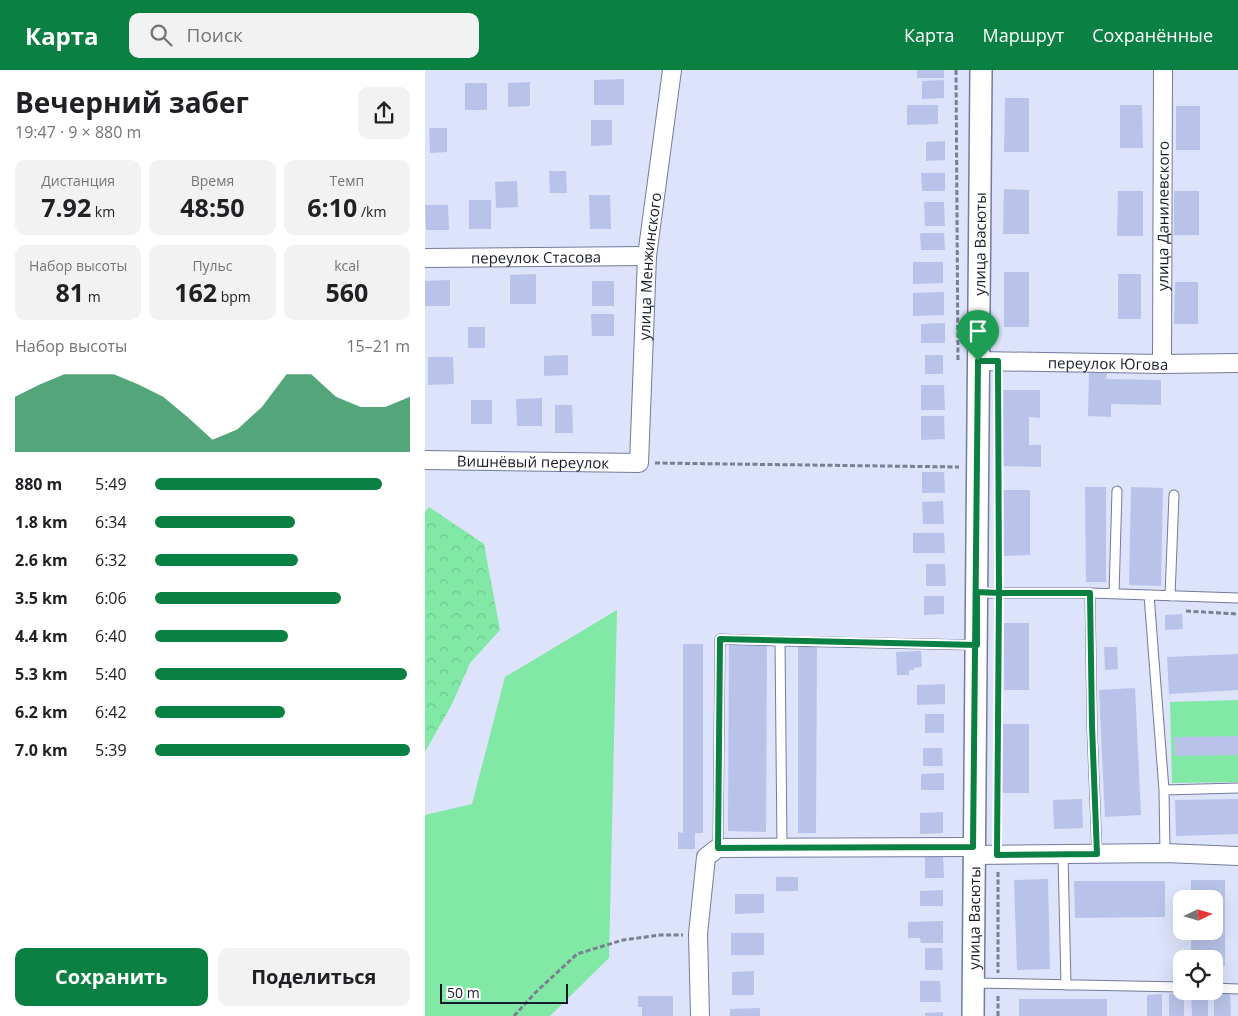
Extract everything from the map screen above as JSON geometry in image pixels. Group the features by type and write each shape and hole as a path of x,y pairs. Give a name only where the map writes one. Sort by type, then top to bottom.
{"street":[{"name":"улица Менжинского","path":"639,463 647,256 672,70"},
{"name":"улица Васюты","path":"973,1016 981,70"},
{"name":"улица Данилевского","path":"1162,364 1163,70"},
{"name":"переулок Стасова","path":"425,258 647,256"},
{"name":"переулок Югова","path":"978,361 1162,364 1238,363"},
{"name":"Вишнёвый переулок","path":"425,460 639,463"},
{"path":"700,1016 698,934 712,852 782,848 974,851 997,855 1165,853 1238,856"}],"lane":[{"path":"1115,594 1117,491"},
{"path":"1170,596 1174,495"},
{"path":"977,592 1090,593 1238,598"},
{"path":"1090,593 1092,726 1097,854"},
{"path":"1149,595 1164,790 1165,853"},
{"path":"712,852 720,639 977,645"},
{"path":"780,641 782,848"},
{"path":"1164,790 1238,788"},
{"path":"1063,855 1066,985"},
{"path":"973,983 1173,988"},
{"path":"1223,988 1238,989"}],"path":[{"path":"997,1016 998,458"},
{"path":"639,463 977,467"},
{"path":"1179,610 1238,614"},
{"path":"514,1016 535,993 577,954 623,940 698,934"}],"green space":[{"path":"429,507 484,544 500,630 470,663 452,704 425,752 425,512"},
{"path":"617,610 609,958 550,1016 425,1016 425,815 472,804 505,677"},
{"path":"1238,700 1238,782 1172,783 1170,702"}],"building":[{"path":"917,70 944,70 944,78 917,78"},
{"path":"624,79 624,105 594,105 594,80"},
{"path":"944,80 944,98 922,99 922,81"},
{"path":"530,82 530,106 508,107 508,83"},
{"path":"465,83 487,83 487,110 465,110"},
{"path":"1005,98 1029,98 1029,152 1004,152"},
{"path":"907,105 938,105 938,124 907,125"},
{"path":"1120,105 1142,105 1143,148 1120,148"},
{"path":"1176,106 1200,106 1200,150 1176,150"},
{"path":"591,120 612,120 612,145 591,146"},
{"path":"429,128 447,128 447,152 430,153"},
{"path":"945,141 945,160 926,161 926,142"},
{"path":"549,171 566,171 567,193 550,193"},
{"path":"921,173 945,173 945,191 922,191"},
{"path":"517,181 518,207 496,208 495,182"},
{"path":"1004,189 1029,190 1029,234 1003,234"},
{"path":"1118,191 1143,191 1143,236 1117,236"},
{"path":"1174,191 1199,191 1199,235 1174,235"},
{"path":"589,195 610,195 611,229 590,229"},
{"path":"469,200 491,200 491,229 469,229"},
{"path":"924,202 944,202 945,226 925,226"},
{"path":"425,205 448,205 449,230 426,230"},
{"path":"920,233 944,233 945,250 921,250"},
{"path":"913,262 943,262 943,283 913,284"},
{"path":"1004,272 1029,272 1029,327 1004,327"},
{"path":"536,274 536,304 510,304 510,275"},
{"path":"1118,274 1141,274 1141,319 1118,319"},
{"path":"450,280 450,306 425,306 425,281"},
{"path":"592,281 614,281 614,306 592,306"},
{"path":"1175,282 1198,282 1198,324 1174,324"},
{"path":"944,292 944,315 913,316 913,293"},
{"path":"591,314 614,314 614,336 592,336"},
{"path":"945,323 945,343 921,343 921,324"},
{"path":"468,327 485,327 485,348 468,348"},
{"path":"568,355 568,375 544,376 544,356"},
{"path":"925,355 943,355 943,374 925,374"},
{"path":"428,357 453,357 454,384 428,385"},
{"path":"1089,373 1107,373 1106,379 1161,380 1161,405 1111,404 1111,417 1088,416"},
{"path":"921,385 944,385 945,410 921,410"},
{"path":"1003,390 1040,390 1040,418 1029,417 1029,445 1041,445 1041,467 1002,466"},
{"path":"542,398 542,426 517,426 516,399"},
{"path":"471,400 492,400 492,424 471,424"},
{"path":"555,405 572,405 573,433 555,433"},
{"path":"921,416 944,416 945,439 921,440"},
{"path":"922,472 944,472 945,493 922,493"},
{"path":"1085,487 1106,487 1106,582 1086,582"},
{"path":"1131,487 1163,488 1161,586 1129,585"},
{"path":"1002,490 1030,490 1030,555 1003,556"},
{"path":"943,501 944,524 923,524 922,502"},
{"path":"913,533 944,533 945,553 913,553"},
{"path":"926,564 945,564 946,586 926,586"},
{"path":"924,596 944,596 944,614 924,615"},
{"path":"1182,614 1183,629 1165,630 1165,615"},
{"path":"1004,623 1029,623 1029,690 1004,690"},
{"path":"729,643 767,643 766,832 728,831"},
{"path":"683,644 703,644 703,833 695,833 695,849 678,849 678,832 683,833"},
{"path":"798,647 817,647 816,833 798,833"},
{"path":"1104,647 1117,647 1118,669 1105,670"},
{"path":"921,651 922,667 909,670 909,675 897,675 896,652"},
{"path":"1238,654 1238,690 1169,694 1167,657"},
{"path":"945,684 945,704 917,705 917,685"},
{"path":"1135,688 1141,815 1105,817 1099,690"},
{"path":"925,714 944,714 944,733 925,733"},
{"path":"1002,724 1029,724 1029,793 1002,793"},
{"path":"1238,736 1238,755 1175,756 1174,737"},
{"path":"923,748 942,748 943,766 923,766"},
{"path":"944,773 944,790 921,790 921,774"},
{"path":"1082,799 1083,828 1054,829 1053,800"},
{"path":"1238,799 1238,834 1176,836 1175,800"},
{"path":"943,812 943,833 920,834 920,813"},
{"path":"925,857 943,857 944,878 925,878"},
{"path":"776,877 798,877 798,891 776,891"},
{"path":"1048,879 1050,969 1017,970 1014,880"},
{"path":"1191,880 1225,880 1225,966 1223,966 1223,950 1191,950 1191,940 1223,940 1223,890 1191,890"},
{"path":"1074,881 1165,881 1165,917 1075,918"},
{"path":"943,890 943,906 920,906 920,891"},
{"path":"735,894 764,894 764,913 735,914"},
{"path":"943,921 943,943 921,943 920,938 908,938 908,922"},
{"path":"731,933 764,933 764,955 731,955"},
{"path":"925,948 942,948 943,970 925,970"},
{"path":"754,971 754,995 732,995 732,972"},
{"path":"920,981 940,981 941,1002 920,1002"},
{"path":"1162,994 1162,1016 1147,1016 1147,995"},
{"path":"1169,994 1173,994 1173,1000 1184,1000 1184,1016 1169,1016"},
{"path":"1223,994 1230,994 1231,1016 1214,1016 1214,1000 1223,1000"},
{"path":"638,996 673,996 673,1016 642,1016 642,1007 638,1007"},
{"path":"1019,999 1107,999 1107,1016 1019,1016"},
{"path":"1191,1000 1208,1000 1208,1016 1192,1016"},
{"path":"760,1008 760,1016 730,1016 730,1009"},
{"path":"943,1012 943,1016 925,1016 925,1013"}],"route":[{"path":"978,361 977,592 977,645 973,847 718,848 720,639 977,645 977,592 999,593 997,855 1097,854 1092,726 1090,593 999,593 998,361 978,361"}]}
